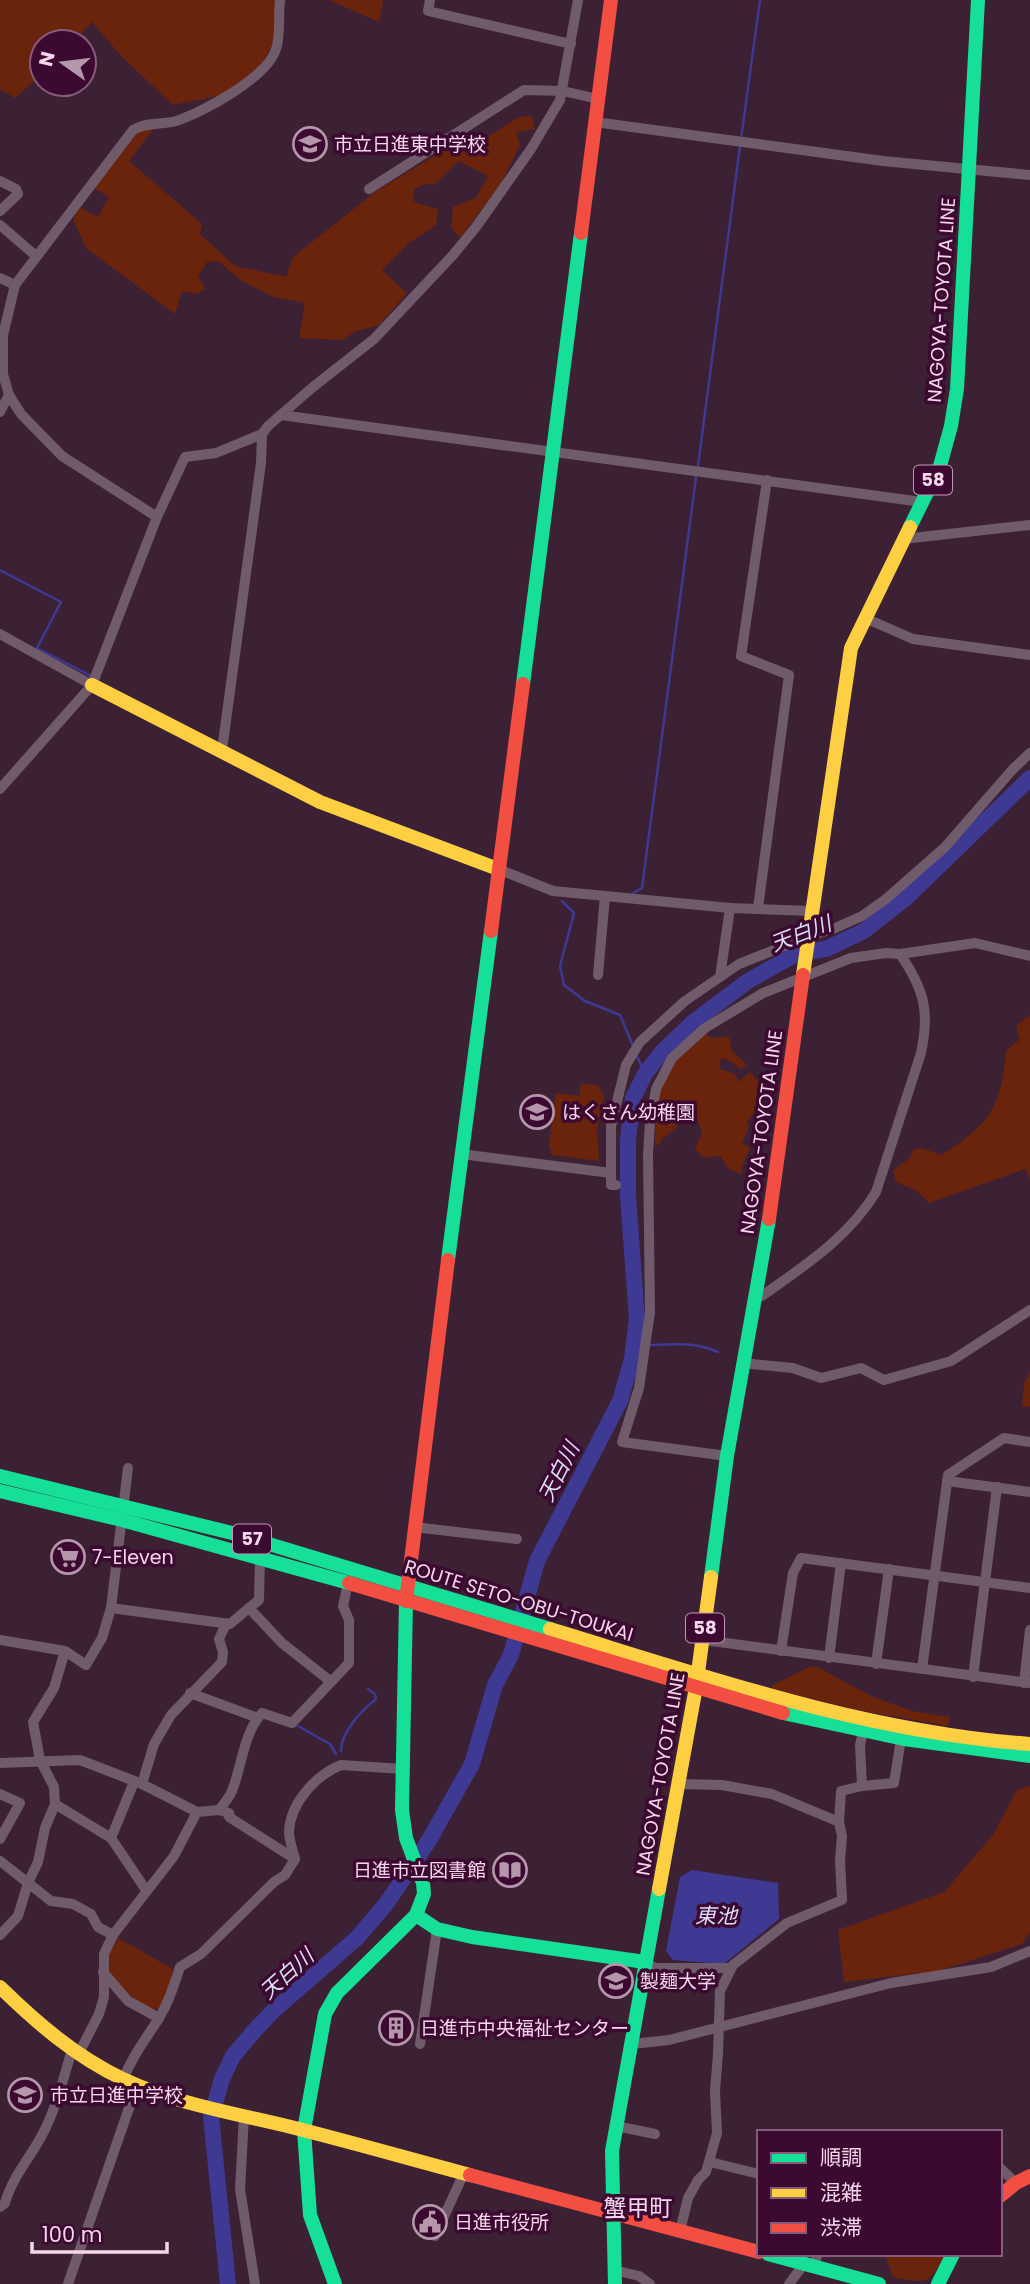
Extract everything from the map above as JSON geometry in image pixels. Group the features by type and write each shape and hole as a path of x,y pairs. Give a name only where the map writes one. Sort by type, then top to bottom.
{"main road":[{"path":"335,2284 310,2215 304,2130 325,2014 346,1984 416,1915 424,1894 423,1883 405,1838 402,1810 407,1593 461,1154 611,0"},
{"name":"NAGOYA-TOYOTA LINE","path":"614,2277 612,2151 697,1681 727,1456 756,1296 845,678 851,648 940,466 951,426 957,389 978,0"},
{"path":"92,685 320,802 498,869"},
{"name":"ROUTE SETO-OBU-TOUKAI","path":"0,1476 348,1583 407,1593"},
{"name":"ROUTE SETO-OBU-TOUKAI","path":"0,1491 236,1534 407,1593 697,1681 870,1722 990,1741 1030,1744"},
{"name":"ROUTE SETO-OBU-TOUKAI","path":"697,1681 780,1712 863,1732 985,1752 1030,1756"},
{"path":"416,1915 437,1929 472,1937 645,1962"},
{"path":"0,1987 33,2020 75,2052 130,2082 181,2100 304,2130 757,2251"},
{"path":"1002,2194 1030,2176"},
{"path":"781,2256 812,2261 860,2281 879,2284"},
{"path":"938,2284 952,2256"}],"street":[{"path":"157,517 62,456 21,414 9,395 3,374 2,335 15,285 133,130 139,126 179,120 217,102 253,80 276,50 280,0"},
{"path":"430,0 428,11 571,44"},
{"path":"0,789 92,685 157,517 185,457 216,453 262,434 313,387 374,339 476,227 552,117 563,91 578,0"},
{"path":"369,190 524,90 563,91 598,99"},
{"path":"595,122 968,171 1030,175"},
{"path":"0,181 16,189 18,194 0,211"},
{"path":"0,225 36,256"},
{"path":"0,278 15,285"},
{"path":"0,412 9,395"},
{"path":"281,415 922,502"},
{"path":"222,750 261,463 262,434"},
{"path":"758,908 789,675 741,656 766,480"},
{"path":"903,539 1030,525"},
{"path":"865,618 913,639 1030,655"},
{"path":"0,634 92,685"},
{"path":"616,1185 611,1185 611,1126 626,1065 640,1042 670,1013 753,957 833,929 886,899 946,847 1030,753"},
{"path":"498,869 553,891 730,908 812,911"},
{"path":"598,975 605,896"},
{"path":"720,977 730,908"},
{"path":"727,1456 622,1443 639,1388 650,1312 648,1155 653,1104 666,1067 680,1049 719,1018 803,973 851,958 886,953 900,954 962,943 975,943 1030,956"},
{"path":"756,1296 762,1296 828,1248 865,1210 876,1192 926,1030 923,993 900,954"},
{"path":"461,1154 611,1173"},
{"path":"742,1363 793,1368 821,1378 861,1368 880,1379 895,1379 951,1361 1030,1310"},
{"path":"922,1669 950,1472 1004,1438 1030,1442"},
{"path":"0,1640 65,1651 86,1665 102,1637 111,1608 128,1468"},
{"path":"947,1481 1030,1492"},
{"path":"973,1676 997,1487"},
{"path":"414,1527 517,1539"},
{"path":"111,1608 230,1624 259,1600 260,1557"},
{"path":"781,1651 793,1573 801,1558 1030,1588"},
{"path":"829,1657 841,1563"},
{"path":"876,1664 889,1569"},
{"path":"219,1810 231,1794 243,1750 262,1713 292,1723 349,1663 349,1620 343,1606 348,1583"},
{"path":"249,1608 282,1643 330,1681"},
{"path":"111,1838 154,1744 171,1715 222,1662 223,1652 219,1639 226,1624"},
{"path":"703,1640 1027,1683 1030,1630"},
{"path":"0,1935 18,1916 55,1804 54,1787 40,1760 33,1722 54,1688 65,1651"},
{"path":"190,1693 258,1718"},
{"path":"862,1786 860,1745 863,1732"},
{"path":"680,2231 688,2198 706,2172 717,2133 715,2091 720,1990 731,1968 787,1923 842,1900 842,1836 839,1822 841,1791 894,1783 901,1739"},
{"path":"0,1763 80,1760 102,1767 197,1812 219,1810 229,1813 229,1817 295,1859"},
{"path":"68,2284 130,2082 130,2061 172,1994 180,1967 201,1954 274,1882 285,1875 295,1859 289,1833 294,1807 312,1785 341,1765 403,1769"},
{"path":"679,1784 722,1784 772,1794 839,1822"},
{"path":"0,1794 20,1803 0,1839"},
{"path":"55,1804 111,1838 146,1890"},
{"path":"0,2207 5,2203 26,2158 41,2138 75,2052 102,2006 104,1954 113,1935 174,1856 197,1812"},
{"path":"0,1861 51,1901 73,1904 91,1914 98,1927 113,1935"},
{"path":"420,2044 437,1929"},
{"path":"632,2044 669,2040 891,1983 991,1967 1030,1951"},
{"path":"645,1962 654,1968 731,1968"},
{"path":"103,1972 128,2001 159,2018"},
{"path":"244,2116 240,2189 255,2284"},
{"path":"616,2126 655,2134"},
{"path":"710,2162 757,2174"},
{"path":"1002,2170 1016,2183"},
{"path":"435,2236 464,2173"},
{"path":"789,2284 812,2261"},
{"path":"614,2277 639,2276 650,2284"}],"shaded area":[{"path":"0,0 286,0 268,54 251,76 226,93 173,105 122,57 92,22 87,28 28,28 28,86 15,98 0,89"},
{"path":"329,0 383,0 379,22"},
{"path":"532,116 535,129 516,132 520,145 501,183 460,238 451,227 453,207 476,198 488,176 459,161 434,185 426,184 414,189 413,202 438,209 436,225 409,243 382,270 407,293 379,325 356,331 342,340 299,338 305,303 274,297 242,281 218,261 207,262 198,276 205,289 196,294 182,291 175,314 86,248 73,219 79,207 98,217 109,197 94,188 139,131 154,128 129,161 202,224 200,234 235,266 286,277 293,257 375,192 444,150 464,152 519,117"},
{"path":"1030,1015 1030,1180 1025,1169 929,1203 917,1191 896,1182 893,1170 909,1159 913,1150 921,1148 942,1155 982,1124 1001,1087 1006,1051 1020,1039 1016,1026"},
{"path":"703,1031 711,1038 729,1037 732,1051 747,1065 741,1069 725,1058 719,1061 720,1069 735,1074 738,1082 750,1072 765,1088 759,1106 747,1122 749,1127 742,1143 750,1148 741,1168 742,1174 729,1169 720,1156 705,1158 695,1149 702,1133 697,1119 686,1115 658,1146 655,1143 657,1104 663,1075"},
{"path":"581,1084 598,1085 604,1096 597,1129 599,1161 552,1155 549,1145 556,1093 579,1096"},
{"path":"1030,1370 1030,1407 1022,1406 1024,1384"},
{"path":"811,1666 871,1696 912,1711 950,1717 948,1726 858,1710 773,1689 771,1686"},
{"path":"1030,1786 1030,1932 1022,1944 938,1971 844,1982 838,1930 944,1892 993,1835 1017,1790"},
{"path":"118,1938 173,1969 168,1992 158,2009 150,2008 136,2000 108,1971 109,1955"},
{"path":"886,2256 945,2256 926,2279 914,2281 893,2277"}],"water":[{"name":"東池","path":"692,1870 778,1883 779,1919 724,1964 673,1960 666,1951 680,1877"}],"waterway":[{"path":"741,139 760,0"},
{"path":"698,466 740,146"},
{"path":"632,894 642,888 696,477"},
{"path":"0,570 61,602 37,648 91,676"},
{"name":"天白川","path":"228,2284 211,2117 222,2079 233,2056 273,2011 357,1938 386,1904 428,1842 472,1764 495,1685 511,1655 537,1561 620,1401 632,1359 637,1319 628,1196 628,1140 633,1098 645,1074 661,1053 692,1023 748,981 798,953 826,949 864,931 906,898 1030,778"},
{"path":"562,901 574,913 560,966 564,985 585,1001 620,1015 633,1046"},
{"path":"637,1056 645,1074"},
{"path":"634,1344 643,1344"},
{"path":"650,1345 693,1345 718,1352"},
{"path":"341,1751 348,1729 376,1699 375,1694 368,1689"},
{"path":"298,1726 330,1744 336,1754"}],"traffic: fast":[{"path":"910,527 940,466 951,426 957,389 978,0"},
{"path":"523,684 581,233"},
{"path":"448,1260 491,931"},
{"path":"711,1577 727,1456 769,1219"},
{"path":"0,1476 236,1534 550,1629"},
{"path":"0,1491 122,1520 349,1583"},
{"path":"335,2284 310,2215 304,2130 325,2014 337,1993 416,1915 424,1894 423,1883 406,1838 402,1810 406,1601"},
{"path":"783,1713 904,1739 1030,1756"},
{"path":"615,2284 612,2151 659,1889"},
{"path":"416,1915 437,1929 472,1937 645,1962"},
{"path":"775,2256 879,2284"},
{"path":"938,2284 952,2256"}],"traffic: slow":[{"path":"803,975 851,648 910,527"},
{"path":"92,685 320,802 498,869"},
{"path":"659,1889 696,1687 711,1577"},
{"path":"550,1629 727,1683 847,1715 968,1738 1030,1744"},
{"path":"0,1987 73,2050 143,2088 205,2107 470,2175"}],"traffic: jam":[{"path":"581,233 611,0"},
{"path":"491,931 523,684"},
{"path":"769,1219 803,975"},
{"path":"406,1601 448,1260"},
{"path":"349,1583 783,1713"},
{"path":"470,2175 757,2251"},
{"path":"1002,2194 1030,2176"}],"place":[{"name":"市立日進東中学校","path":"310,144"},
{"name":"はくさん幼稚園","path":"537,1112"},
{"name":"7-Eleven","path":"68,1557"},
{"name":"日進市立図書館","path":"510,1870"},
{"name":"製麺大学","path":"616,1981"},
{"name":"日進市中央福祉センター","path":"396,2028"},
{"name":"市立日進中学校","path":"25,2095"},
{"name":"日進市役所","path":"430,2222"}],"district":[{"name":"蟹甲町","path":"638,2208"}]}
